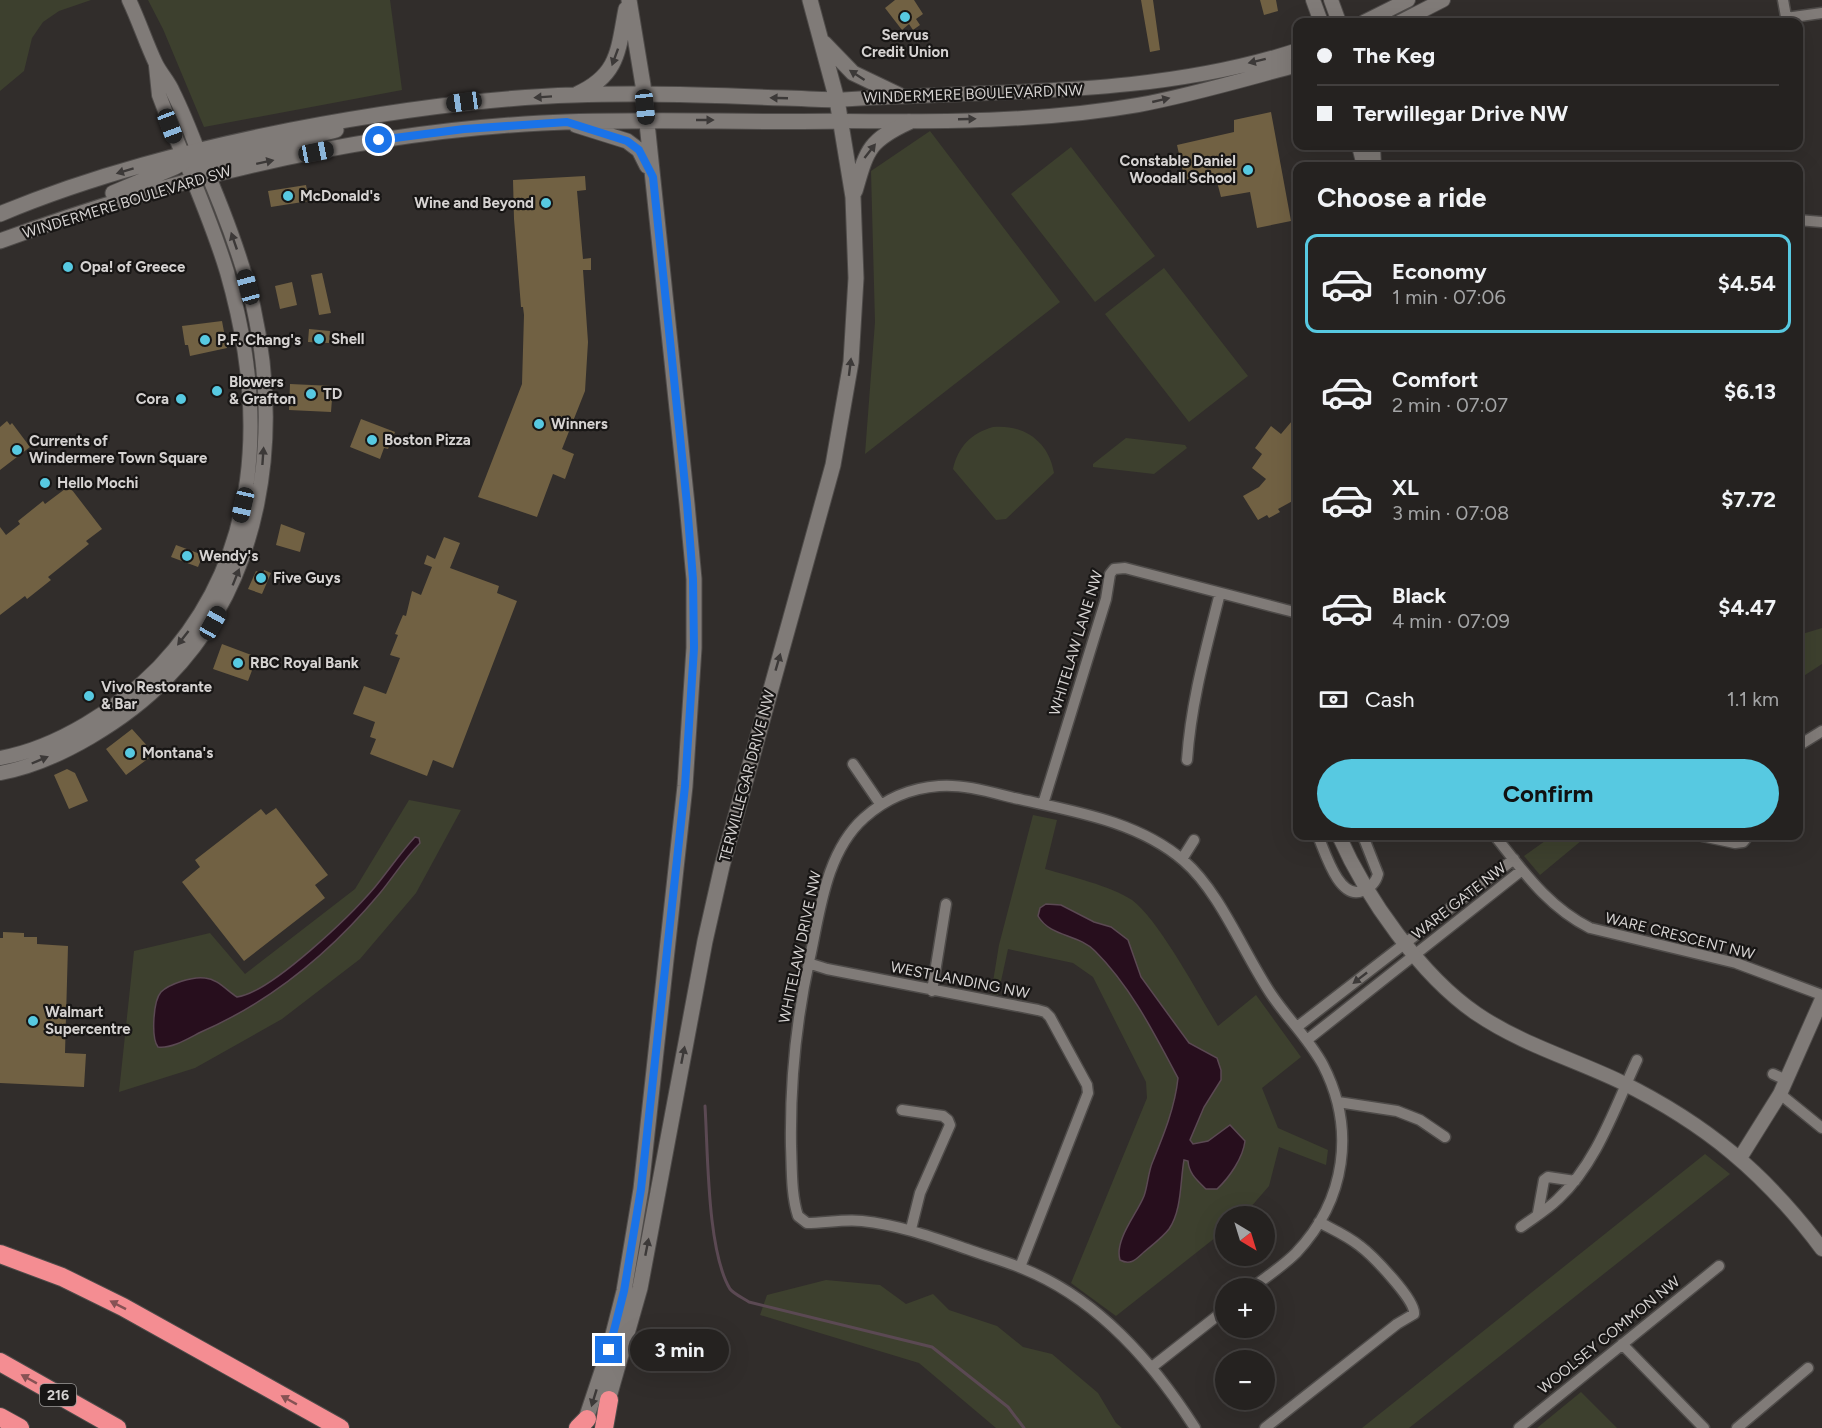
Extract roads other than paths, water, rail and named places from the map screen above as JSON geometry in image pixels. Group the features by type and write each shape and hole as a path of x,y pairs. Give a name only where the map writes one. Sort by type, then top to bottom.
{"highway":[{"path":"0,1254 62,1277 123,1307 340,1428"},
{"name":"216","path":"0,1362 117,1428"},
{"path":"604,1428 609,1400"},
{"path":"0,1417 20,1428"}],"main road":[{"name":"TERWILLEGAR DRIVE NW","path":"587,1426 624,1291 636,1228 691,718 694,648 693,579 653,177 644,94 628,0"},
{"path":"573,95 593,86 609,70 616,55 628,0"},
{"name":"TERWILLEGAR DRIVE NW","path":"587,1426 609,1400 639,1288 703,952 722,866 839,440 851,362 855,290 853,197 837,100 824,43 810,0"},
{"path":"824,43 853,73 899,95"},
{"name":"WINDERMERE BOULEVARD SW","path":"0,241 76,214 192,180 203,163 363,116 464,102 573,95 644,94"},
{"name":"WINDERMERE BOULEVARD NW","path":"644,94 837,100"},
{"name":"WINDERMERE BOULEVARD SW","path":"0,214 78,185 183,158 203,163 464,129 567,122 646,120"},
{"name":"WINDERMERE BOULEVARD NW","path":"646,120 841,120"},
{"path":"567,122 627,141 639,150 653,177"},
{"path":"853,197 864,156 891,130 909,122"},
{"path":"76,214 88,204 183,158"}],"street":[{"path":"0,773 25,767 82,742 150,696 190,654 213,623 231,590 255,517 262,477 265,435 260,348 253,306 243,268 173,90 156,64 129,0"},
{"path":"1313,0 1320,18"},
{"path":"1331,0 1338,18"},
{"path":"1372,18 1408,0"},
{"path":"1408,18 1443,0"},
{"path":"1783,0 1786,18"},
{"path":"1796,18 1822,13"},
{"name":"WINDERMERE BOULEVARD NW","path":"837,100 899,95 1012,93 1117,87 1216,71 1293,51"},
{"path":"0,758 24,751 97,718 145,681 195,624 222,575 235,540 249,468 251,394 247,361 227,273 159,95 156,64"},
{"name":"WINDERMERE BOULEVARD NW","path":"841,120 909,122 1048,116 1138,105 1293,66"},
{"path":"1803,220 1822,222"},
{"name":"WHITELAW LANE NW","path":"1042,804 1106,599 1113,569 1125,568 1293,613"},
{"path":"1187,760 1190,719 1198,678 1220,593"},
{"path":"1803,743 1822,731"},
{"path":"853,764 881,806"},
{"name":"WHITELAW DRIVE NW","path":"912,1229 859,1220 807,1223 798,1216 792,1165 791,1104 794,1052 801,998 830,873 843,843 863,819 881,806 912,790 939,786 981,790 1119,825 1149,837 1182,859 1204,883 1248,960 1322,1064 1338,1102 1342,1122 1340,1169 1330,1201 1319,1222 1295,1254 1265,1278"},
{"path":"1182,859 1194,840"},
{"path":"1320,840 1345,889 1357,893 1376,880 1378,874 1365,840"},
{"path":"1341,840 1366,889 1415,955 1442,985 1478,1014 1508,1032 1665,1105 1740,1158 1785,1202 1822,1249"},
{"name":"WARE CRESCENT NW","path":"1498,840 1550,902 1570,918 1590,928 1736,963 1822,997"},
{"path":"1721,840 1735,843 1745,840"},
{"name":"WARE GATE NW","path":"1297,1027 1514,859"},
{"name":"WARE GATE NW","path":"1307,1040 1522,870"},
{"path":"932,991 946,904"},
{"name":"WEST LANDING NW","path":"808,963 932,991 1045,1012 1050,1017 1087,1085 1088,1093 1020,1268"},
{"path":"1740,1158 1780,1094 1779,1077 1822,997"},
{"path":"1521,1227 1558,1200 1575,1181 1593,1153 1637,1060"},
{"path":"1780,1094 1822,1128"},
{"path":"1338,1102 1396,1111 1420,1120 1445,1137"},
{"path":"902,1110 944,1116 950,1125 920,1193 912,1229 1020,1268 1059,1286 1129,1341 1174,1395 1195,1428"},
{"path":"1538,1213 1544,1180 1548,1177 1575,1181"},
{"path":"1265,1428 1397,1324 1414,1314 1413,1305 1377,1261 1358,1244 1319,1222"},
{"name":"WOOLSEY COMMON NW","path":"1519,1428 1719,1266"},
{"path":"1152,1367 1215,1318"},
{"path":"1622,1344 1704,1428"},
{"path":"1737,1428 1808,1368"}],"waterway":[{"path":"705,1106 713,1227 722,1272 730,1289 749,1302 932,1347 1008,1407 1024,1428"}],"place":[{"name":"Servus Credit Union","path":"905,17"},
{"name":"Constable Daniel Woodall School","path":"1248,170"},
{"name":"McDonald's","path":"288,196"},
{"name":"Wine and Beyond","path":"546,203"},
{"name":"Opa! of Greece","path":"68,267"},
{"name":"Shell","path":"319,339"},
{"name":"P.F. Chang's","path":"205,340"},
{"name":"Blowers & Grafton","path":"217,391"},
{"name":"TD","path":"311,394"},
{"name":"Cora","path":"181,399"},
{"name":"Winners","path":"539,424"},
{"name":"Boston Pizza","path":"372,440"},
{"name":"Currents of Windermere Town Square","path":"17,450"},
{"name":"Hello Mochi","path":"45,483"},
{"name":"Wendy's","path":"187,556"},
{"name":"Five Guys","path":"261,578"},
{"name":"RBC Royal Bank","path":"238,663"},
{"name":"Vivo Restorante & Bar","path":"89,696"},
{"name":"Montana's","path":"130,753"},
{"name":"Walmart Supercentre","path":"33,1021"}]}
